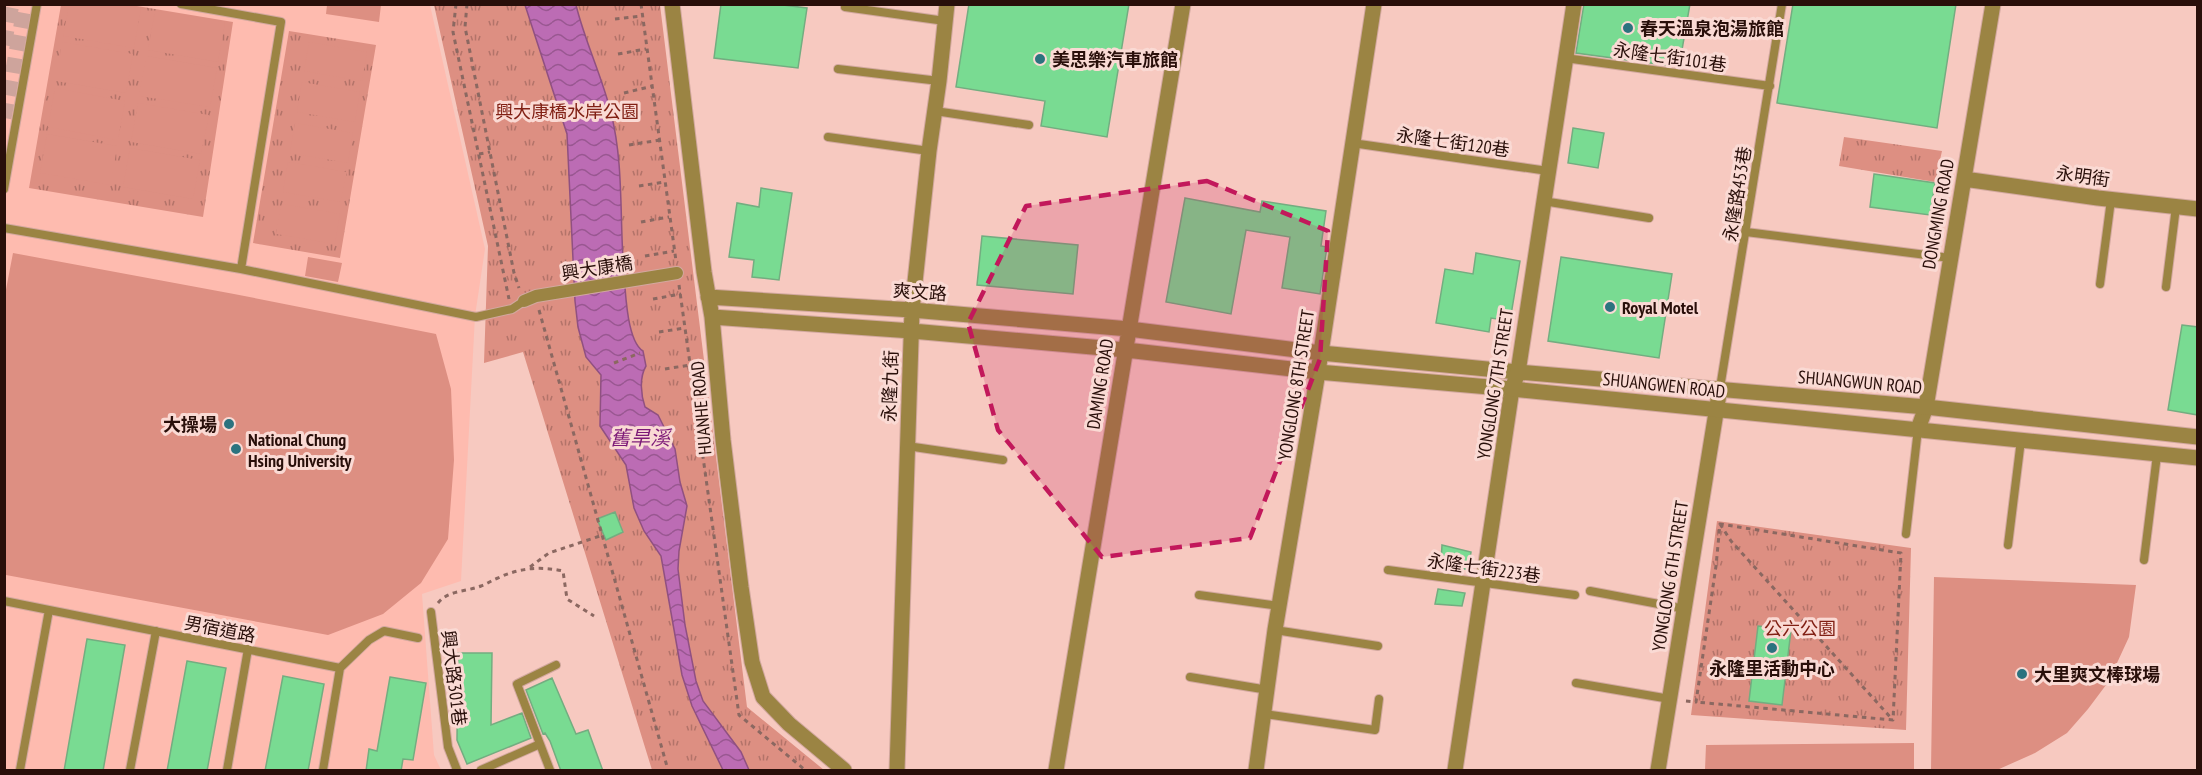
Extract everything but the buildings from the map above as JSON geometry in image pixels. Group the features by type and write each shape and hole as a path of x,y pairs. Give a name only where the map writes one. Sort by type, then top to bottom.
{"street":[{"name":"HUANHE ROAD","path":"672,4 712,317 723,440 752,662 763,697 789,724 844,771"},
{"name":"永隆九街","path":"897,771 912,310 947,4"},
{"name":"DAMING ROAD","path":"1056,771 1183,4"},
{"name":"YONGLONG 8TH STREET","path":"1256,771 1275,630 1318,372 1374,4"},
{"name":"YONGLONG 7TH STREET","path":"1455,771 1512,389 1518,372 1574,4"},
{"name":"DONGMING ROAD","path":"1918,429 1926,408 1994,4"},
{"name":"永明街","path":"1964,179 2111,200 2198,209"},
{"name":"興大康橋","path":"530,298 677,273"},
{"name":"爽文路","path":"708,297 912,310 1129,329"},
{"path":"712,317 912,331 1126,350"},
{"path":"1129,329 1321,353 1518,372"},
{"name":"SHUANGWEN ROAD","path":"1126,350 1318,372 1512,389 2198,458"},
{"name":"SHUANGWUN ROAD","path":"1518,372 1720,388 2198,437"},
{"name":"YONGLONG 6TH STREET","path":"1658,771 1720,388"}],"lane":[{"path":"4,189 38,4"},
{"path":"181,4 281,22 241,269"},
{"name":"永隆路453巷","path":"1720,388 1782,4"},
{"path":"844,7 945,21"},
{"name":"永隆七街101巷","path":"1565,58 1770,86"},
{"path":"838,69 939,81"},
{"path":"934,111 1029,125"},
{"path":"828,137 929,151"},
{"name":"永隆七街120巷","path":"1352,143 1548,171"},
{"path":"2100,284 2111,200"},
{"path":"1543,201 1649,218"},
{"path":"2166,287 2176,207"},
{"path":"4,228 241,269 476,317 512,309 530,298"},
{"path":"1746,232 1950,258"},
{"path":"1906,534 1918,429"},
{"path":"2008,545 2021,441"},
{"path":"907,446 1003,460"},
{"path":"2144,560 2157,455"},
{"name":"永隆七街223巷","path":"1388,570 1575,595"},
{"path":"1590,591 1685,609"},
{"path":"1199,595 1280,606"},
{"name":"男宿道路","path":"4,601 340,668"},
{"path":"20,771 49,610"},
{"name":"興大路301巷","path":"431,612 448,747 457,771"},
{"path":"1275,630 1378,646"},
{"path":"130,771 156,631"},
{"path":"323,771 340,668 369,640 384,631 418,638"},
{"path":"227,771 248,649"},
{"path":"550,771 517,684 556,665"},
{"path":"1190,677 1268,690"},
{"path":"1576,683 1670,699"},
{"path":"1264,714 1375,730 1379,699"},
{"path":"481,771 540,744"}],"path":[{"path":"456,4 453,32 512,309"},
{"path":"467,4 465,27 514,273 530,298 603,535 668,771"},
{"path":"641,4 739,715 805,771"},
{"path":"615,19 642,16"},
{"path":"618,54 646,49"},
{"path":"624,93 653,86"},
{"path":"629,145 660,140"},
{"path":"479,154 489,152"},
{"path":"639,186 665,182"},
{"path":"641,222 670,217"},
{"path":"645,256 674,252"},
{"path":"653,299 681,294"},
{"path":"659,332 685,327"},
{"path":"614,363 640,353"},
{"path":"665,369 690,364"},
{"path":"1696,702 1720,524"},
{"path":"1720,524 1900,553 1893,720"},
{"path":"1720,524 1731,541 1893,720"},
{"path":"528,568 549,553 603,535"},
{"name":"興大路301巷","path":"431,612 443,597 481,586 528,568 545,567 563,571 567,598 594,616"},
{"path":"1670,699 1893,720"}],"highlighted area":[{"path":"1207,181 1328,231 1320,359 1250,538 1102,557 998,430 968,323 1026,206"}],"shaded area":[{"name":"National Chung Hsing University","path":"5,5 430,5 485,249 475,316 461,581 422,594 434,755 441,770 5,770"}],"green space":[{"path":"61,5 131,5 233,22 203,217 29,188"},
{"path":"69,5 118,5 141,8 134,48 63,36"},
{"path":"327,5 381,5 379,22 326,14"},
{"name":"興大康橋水岸公園","path":"434,5 660,5 747,707 824,770 652,770 523,352 484,363 488,246"},
{"path":"155,11 225,22 218,62 148,50"},
{"path":"289,31 376,45 340,258 253,243"},
{"path":"62,42 133,54 126,93 56,81"},
{"path":"309,42 367,52 362,81 304,71"},
{"path":"147,56 217,68 210,107 139,96"},
{"path":"302,82 360,92 355,122 297,112"},
{"path":"55,88 125,101 118,140 48,127"},
{"path":"138,103 209,115 201,154 131,142"},
{"path":"295,123 353,133 348,163 290,153"},
{"path":"47,134 117,146 111,185 40,173"},
{"path":"1844,137 1942,151 1935,182 1839,166"},
{"path":"130,148 200,160 193,199 123,187"},
{"path":"288,162 347,172 341,202 283,192"},
{"path":"282,204 340,214 335,244 276,234"},
{"name":"大操場","path":"13,253 436,334 451,389 454,460 448,539 421,583 383,614 328,635 6,575 4,300"},
{"path":"308,257 342,263 338,282 305,276"},
{"name":"公六公園","path":"1717,521 1911,548 1906,730 1691,715"},
{"name":"大里爽文棒球場","path":"1934,577 2136,585 2129,637 2117,663 2106,685 2067,733 2035,753 1997,770 1931,770"},
{"path":"1914,743 1914,770 1705,770 1706,745"}],"water":[{"name":"舊旱溪","path":"525,5 576,5 607,99 618,149 623,259 629,322 637,345 643,351 646,366 641,386 642,397 645,407 658,415 675,449 680,482 687,506 678,569 685,625 696,681 703,701 741,752 749,770 723,770 692,706 682,675 661,556 644,531 634,508 626,465 600,426 601,375 586,357 578,327 575,301 567,134"}],"tunnel":[{"path":"4,45 12,4"},
{"path":"4,118 25,4"}],"place":[{"name":"春天溫泉泡湯旅館","path":"1628,28"},
{"name":"美思樂汽車旅館","path":"1040,59"},
{"name":"Royal Motel","path":"1610,307"},
{"name":"大操場","path":"229,424"},
{"name":"National Chung Hsing University","path":"236,449"},
{"name":"永隆里活動中心","path":"1772,648"},
{"name":"大里爽文棒球場","path":"2022,674"}]}
